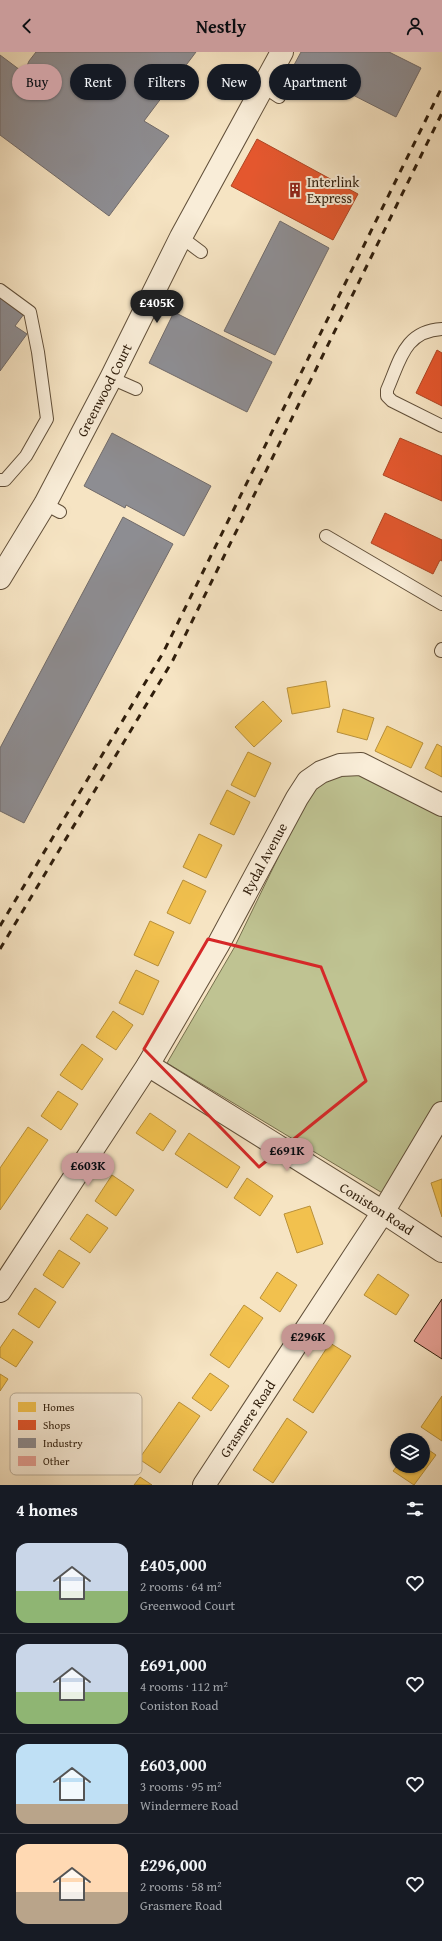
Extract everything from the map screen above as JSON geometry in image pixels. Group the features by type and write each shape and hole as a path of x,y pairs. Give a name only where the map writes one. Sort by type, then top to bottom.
{"street":[{"name":"Greenwood Court","path":"0,578 53,508 111,378 181,237 271,92 282,52"},
{"name":"Rydal Avenue","path":"0,1291 148,1065 218,946 297,798 308,781 321,772 340,765 361,764 442,805"},
{"name":"Coniston Road","path":"148,1065 383,1212 442,1252"},
{"path":"383,1212 442,1113"},
{"name":"Grasmere Road","path":"204,1485 383,1212"}],"lane":[{"path":"181,237 201,252"},
{"path":"0,290 30,312 38,352 47,419 26,456 5,480 0,480"},
{"path":"442,329 432,330 413,338 407,345 387,390 387,396 392,401 442,426"},
{"path":"111,378 136,389"},
{"path":"326,536 442,604"}],"highlighted area":[{"path":"208,939 321,967 366,1081 259,1167 144,1049"}],"green space":[{"path":"361,773 442,816 442,1111 394,1200 167,1063 234,948 312,788 339,775"}],"building: Homes":[{"path":"326,681 330,707 292,714 287,688"},
{"path":"263,701 282,721 254,747 235,727"},
{"path":"343,709 374,718 367,740 337,732"},
{"path":"387,726 423,743 411,768 375,751"},
{"path":"437,744 442,747 442,777 425,768"},
{"path":"248,752 271,763 255,797 231,785"},
{"path":"227,790 250,802 234,835 210,824"},
{"path":"199,834 222,845 206,878 183,867"},
{"path":"183,880 206,891 190,924 167,913"},
{"path":"150,921 174,932 158,966 134,955"},
{"path":"136,970 159,981 143,1015 119,1003"},
{"path":"113,1011 133,1025 116,1050 96,1037"},
{"path":"82,1044 103,1059 82,1090 60,1075"},
{"path":"58,1091 78,1104 61,1130 41,1116"},
{"path":"150,1113 176,1131 163,1151 136,1133"},
{"path":"28,1127 48,1140 0,1210 0,1168"},
{"path":"189,1133 240,1167 227,1188 175,1154"},
{"path":"112,1175 134,1190 116,1216 95,1201"},
{"path":"247,1178 273,1196 260,1216 234,1198"},
{"path":"442,1179 442,1217 431,1183"},
{"path":"310,1206 323,1244 297,1253 284,1214"},
{"path":"87,1214 108,1228 90,1253 70,1239"},
{"path":"59,1250 80,1263 63,1288 43,1275"},
{"path":"277,1272 297,1285 280,1312 260,1298"},
{"path":"378,1274 409,1295 396,1315 364,1295"},
{"path":"35,1288 56,1302 39,1328 18,1314"},
{"path":"244,1305 263,1318 229,1368 210,1355"},
{"path":"13,1329 33,1342 16,1367 0,1357 0,1348"},
{"path":"330,1343 351,1356 313,1413 293,1400"},
{"path":"210,1373 229,1386 211,1411 192,1398"},
{"path":"0,1374 8,1379 0,1391"},
{"path":"442,1396 442,1441 421,1427"},
{"path":"179,1402 200,1416 160,1473 142,1461 142,1455"},
{"path":"287,1418 307,1432 273,1483 253,1470"},
{"path":"430,1451 436,1455 430,1463"},
{"path":"396,1473 423,1473 414,1485"},
{"path":"140,1477 152,1485 134,1485"}],"building: Shops":[{"name":"Interlink Express","path":"257,139 358,194 333,240 231,186"},
{"path":"437,350 442,353 442,406 416,393"},
{"path":"400,438 442,456 442,501 383,475"},
{"path":"385,513 442,540 442,561 440,560 433,574 371,543"}],"building: Industry":[{"path":"36,52 196,52 187,64 134,64 134,100 160,100 144,121 169,136 109,216 0,135 0,55 12,64 12,100 62,100 62,64 28,64"},
{"path":"301,52 389,52 421,68 396,117 361,99 361,64 295,64"},
{"path":"280,221 329,248 275,355 224,331"},
{"path":"0,296 24,314 15,326 27,334 0,371"},
{"path":"174,312 272,362 247,412 149,363"},
{"path":"112,433 211,486 184,536 126,505 125,508 84,486"},
{"path":"123,517 173,544 24,823 0,811 0,748"}],"building: Other":[{"path":"442,1299 442,1359 414,1341"}],"railway":[{"path":"0,926 163,653 442,87"},
{"path":"0,949 173,660 442,113"}],"place":[{"name":"Interlink Express","path":"295,190"}]}
